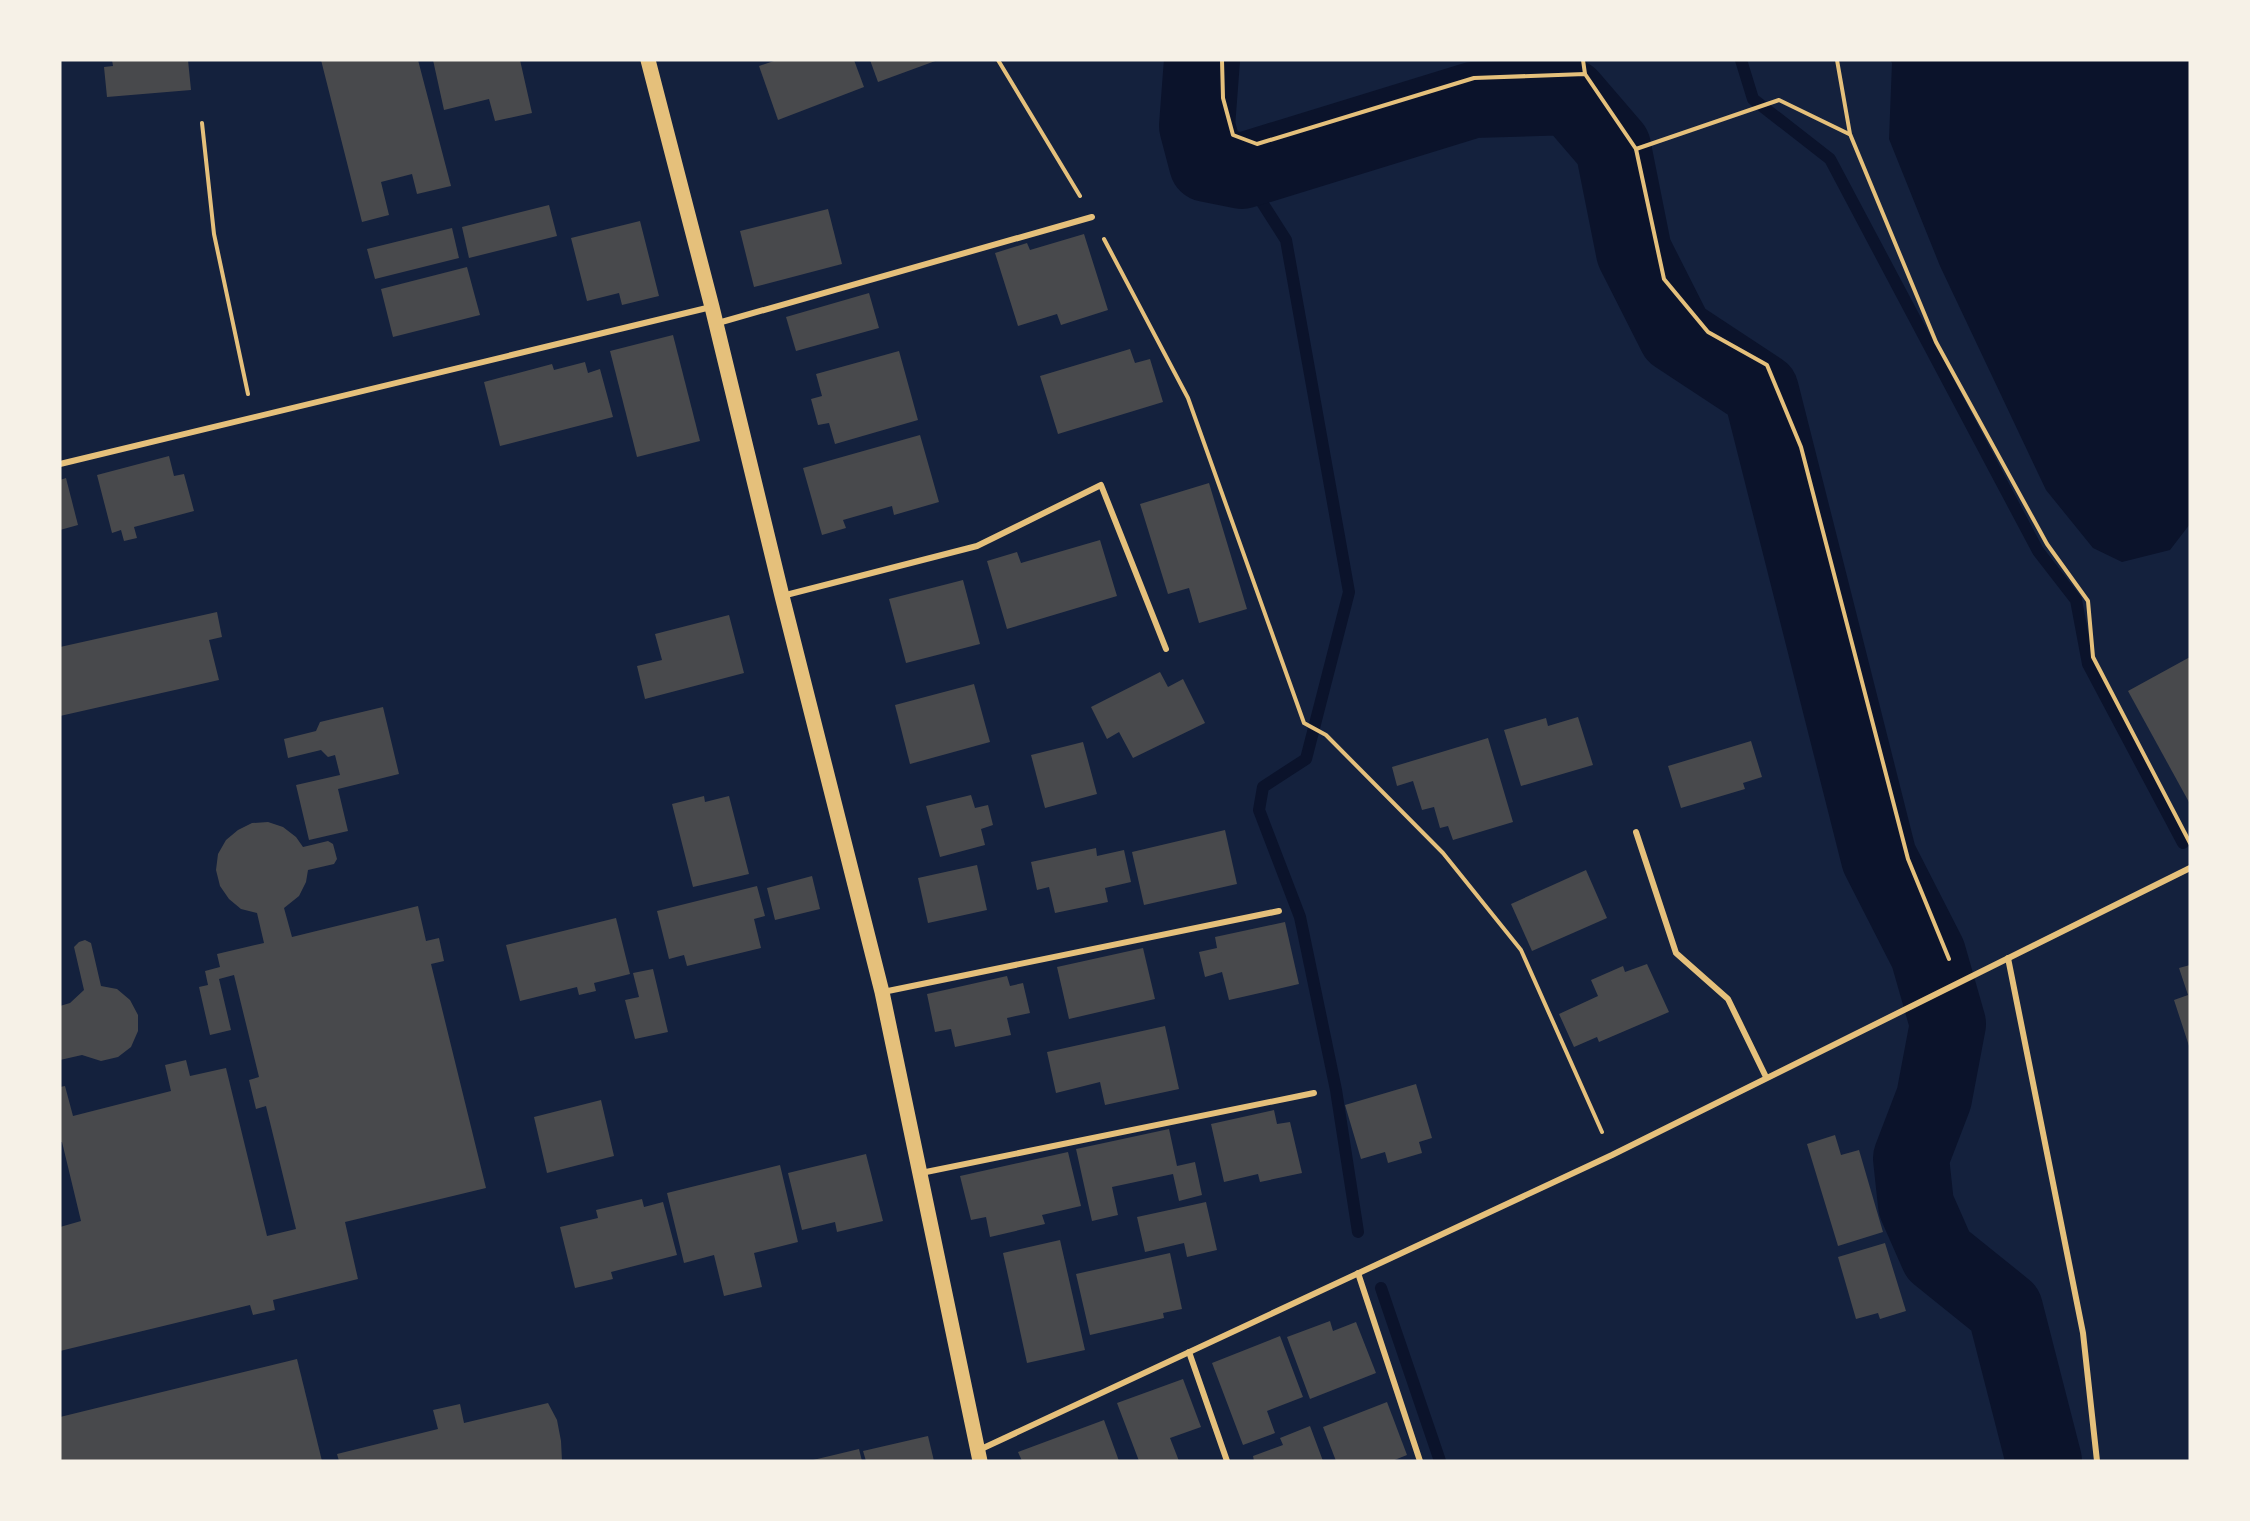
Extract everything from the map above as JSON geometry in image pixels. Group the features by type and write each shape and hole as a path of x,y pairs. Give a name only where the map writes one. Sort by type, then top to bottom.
{"main road":[{"path":"648,60 712,307 882,992 979,1456"}],"street":[{"path":"716,323 1092,217"},
{"path":"60,464 712,307"},
{"path":"782,596 977,546 1101,485 1166,649"},
{"path":"1635,832 1676,953 1728,999 1766,1077"},
{"path":"979,1456 1189,1352 1612,1155 2190,868"},
{"path":"882,992 1279,911"},
{"path":"2008,958 2083,1333 2097,1461"},
{"path":"920,1173 1314,1093"},
{"path":"1358,1273 1420,1461"},
{"path":"1189,1352 1227,1461"}],"path":[{"path":"998,60 1092,217 1188,398 1304,723 1326,735 1443,853 1521,950 1612,1155"},
{"path":"1222,60 1223,98 1233,135 1257,144 1474,78 1585,74"},
{"path":"1583,60 1585,74 1636,149 1664,279 1708,332 1767,365 1801,447 1908,859 1949,959 1972,975"},
{"path":"1837,60 1850,134 1936,342 2048,544 2088,602 2093,657 2190,843"},
{"path":"1636,149 1779,100 1850,134"},
{"path":"202,123 214,234 253,418"}],"water":[{"path":"1890,60 2190,60 2190,524 2170,550 2122,562 2093,548 2046,490 1940,266 1889,139 1892,63"}],"building":[{"path":"112,60 188,60 191,90 107,97 104,67 113,66"},
{"path":"321,60 418,60 451,186 417,194 412,174 381,182 389,215 362,222"},
{"path":"433,60 520,60 532,113 495,121 489,99 444,110"},
{"path":"777,60 854,60 864,87 778,120 759,66"},
{"path":"870,60 938,60 878,82"},
{"path":"549,205 557,236 469,258 462,227"},
{"path":"828,209 842,264 754,287 740,231"},
{"path":"640,221 659,296 622,305 619,293 587,301 571,238"},
{"path":"452,228 459,258 375,279 367,249"},
{"path":"1084,234 1108,310 1061,325 1057,314 1018,326 995,253 1027,243 1030,250"},
{"path":"467,267 480,315 393,337 381,289"},
{"path":"869,293 879,328 796,351 786,317"},
{"path":"673,335 700,441 637,457 610,351"},
{"path":"1130,349 1135,363 1150,359 1163,402 1058,434 1040,376"},
{"path":"899,351 918,420 835,444 829,423 818,425 811,399 822,396 816,374"},
{"path":"585,362 588,373 600,369 613,417 500,446 484,382 552,364 554,370"},
{"path":"920,435 939,502 894,515 892,506 843,520 846,528 822,535 803,468"},
{"path":"169,456 174,476 184,474 194,511 134,527 137,538 124,541 121,530 112,533 97,475"},
{"path":"66,478 78,525 60,530 60,480"},
{"path":"1209,483 1247,609 1199,623 1189,588 1168,594 1140,504"},
{"path":"1100,540 1117,596 1007,629 987,561 1017,552 1021,563"},
{"path":"963,580 980,644 906,663 889,599"},
{"path":"217,612 222,637 209,640 219,680 60,716 60,647"},
{"path":"729,615 744,673 645,699 637,666 662,660 655,634"},
{"path":"2190,657 2190,804 2128,691"},
{"path":"1160,672 1168,687 1183,679 1205,723 1133,758 1119,732 1107,739 1091,707"},
{"path":"974,684 990,742 910,764 895,705"},
{"path":"383,707 399,774 338,789 348,831 309,840 296,785 340,775 335,755 328,757 321,750 288,758 284,739 316,731 320,722"},
{"path":"1578,717 1593,765 1521,786 1504,730 1546,718 1548,726"},
{"path":"1488,738 1513,822 1453,840 1448,826 1440,828 1434,807 1422,810 1413,781 1397,786 1392,767"},
{"path":"1751,741 1762,777 1743,783 1745,789 1681,808 1668,766"},
{"path":"1083,742 1097,794 1045,808 1031,755"},
{"path":"971,795 975,808 988,805 993,825 981,829 985,845 940,857 926,806"},
{"path":"704,796 705,802 729,796 749,874 693,887 672,804"},
{"path":"268,822 283,827 296,837 303,847 328,841 333,844 337,859 334,864 308,870 306,882 299,896 284,908 292,937 418,906 426,941 439,938 444,961 431,964 486,1188 345,1222 358,1279 273,1300 275,1310 253,1315 250,1305 60,1351 60,1227 81,1221 62,1142 60,1142 60,1087 65,1086 73,1116 171,1091 165,1065 186,1060 190,1076 226,1068 267,1236 296,1229 266,1106 256,1109 249,1080 259,1077 234,975 219,979 231,1030 210,1035 199,987 208,985 205,971 220,967 217,954 264,943 257,913 241,909 229,899 220,886 216,870 218,854 226,840 238,830 252,823"},
{"path":"1225,830 1237,884 1144,905 1132,852"},
{"path":"1096,848 1097,856 1124,850 1131,882 1105,888 1108,902 1055,913 1049,887 1037,890 1031,862"},
{"path":"977,865 987,910 928,923 918,878"},
{"path":"1586,870 1607,918 1532,951 1511,904"},
{"path":"812,876 820,909 775,920 767,888"},
{"path":"757,886 765,916 754,919 761,948 687,966 684,955 669,959 657,911"},
{"path":"616,918 630,974 594,983 596,991 579,995 577,987 520,1001 506,945"},
{"path":"1285,922 1299,984 1229,1000 1222,972 1205,977 1199,952 1217,948 1215,937"},
{"path":"85,940 91,943 101,986 117,989 130,1000 138,1015 138,1031 131,1047 118,1057 101,1061 82,1055 60,1060 60,1006 70,1003 84,990 74,947"},
{"path":"1143,948 1155,999 1069,1019 1057,967"},
{"path":"1647,964 1669,1012 1599,1042 1597,1037 1574,1047 1559,1014 1598,996 1591,980 1623,966 1625,972"},
{"path":"2190,965 2190,1049 2174,1000 2188,995 2179,968"},
{"path":"653,969 668,1032 635,1039 625,1000 639,997 633,973"},
{"path":"1007,976 1010,986 1023,983 1030,1013 1007,1018 1011,1035 955,1047 951,1029 935,1032 927,994"},
{"path":"1165,1026 1179,1089 1105,1105 1100,1082 1056,1093 1047,1052"},
{"path":"1416,1084 1432,1138 1419,1142 1422,1153 1388,1163 1385,1152 1361,1159 1345,1105"},
{"path":"601,1100 614,1156 547,1173 534,1117"},
{"path":"1274,1110 1277,1124 1290,1122 1302,1173 1260,1182 1258,1174 1224,1182 1211,1124"},
{"path":"1169,1129 1177,1166 1195,1162 1202,1195 1179,1201 1173,1174 1112,1187 1118,1215 1092,1221 1076,1149"},
{"path":"1835,1135 1841,1155 1859,1150 1883,1232 1838,1246 1807,1144"},
{"path":"1068,1152 1081,1206 1042,1215 1045,1224 990,1237 986,1217 971,1220 960,1176"},
{"path":"866,1154 883,1221 837,1232 835,1222 802,1230 788,1173"},
{"path":"780,1165 798,1242 754,1253 762,1287 724,1296 714,1255 684,1263 667,1193"},
{"path":"642,1199 644,1207 663,1202 677,1255 611,1272 613,1279 575,1288 560,1227 598,1218 596,1210"},
{"path":"1206,1202 1217,1250 1187,1257 1184,1243 1145,1252 1137,1217"},
{"path":"1060,1240 1085,1350 1027,1363 1003,1253"},
{"path":"1885,1243 1906,1311 1880,1319 1878,1313 1856,1319 1838,1257"},
{"path":"1170,1253 1182,1309 1163,1313 1164,1318 1090,1335 1076,1274"},
{"path":"1330,1321 1333,1331 1356,1322 1376,1373 1310,1399 1287,1337"},
{"path":"1280,1336 1303,1397 1267,1411 1275,1433 1243,1445 1212,1363"},
{"path":"297,1359 322,1461 60,1461 60,1417"},
{"path":"1183,1379 1201,1427 1170,1438 1179,1461 1139,1461 1117,1403"},
{"path":"1387,1402 1407,1455 1392,1461 1336,1461 1323,1427"},
{"path":"548,1403 557,1420 562,1461 339,1461 337,1454 438,1429 433,1410 460,1404 464,1423"},
{"path":"1104,1420 1119,1461 1022,1461 1018,1452"},
{"path":"1310,1426 1323,1461 1254,1461 1253,1456 1283,1445 1280,1438"},
{"path":"928,1436 934,1461 866,1461 863,1451"},
{"path":"859,1449 862,1461 813,1461 813,1460"}],"waterway":[{"path":"1202,60 1197,126 1207,164 1242,171 1473,100 1570,97 1613,147 1634,252 1676,335 1761,391 1879,858 1928,954 1948,1024 1934,1098 1911,1158 1916,1205 1938,1255 2005,1309 2044,1461"},
{"path":"1741,60 1753,99 1830,159 2038,551 2076,600 2088,664 2183,843"},
{"path":"1242,171 1286,240 1349,592 1306,759 1263,787 1259,810 1300,917 1336,1090 1358,1232"},
{"path":"1381,1288 1440,1461"}]}
